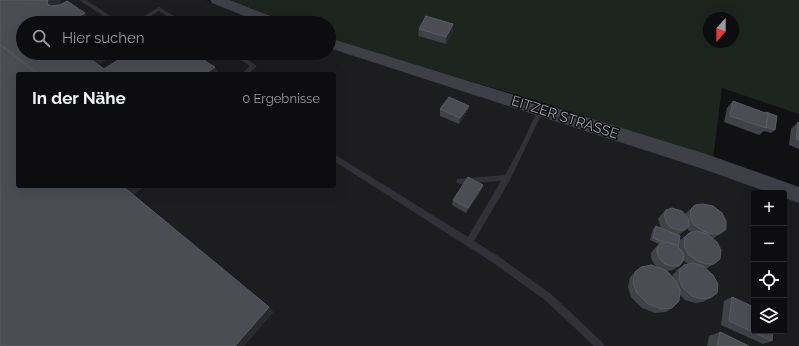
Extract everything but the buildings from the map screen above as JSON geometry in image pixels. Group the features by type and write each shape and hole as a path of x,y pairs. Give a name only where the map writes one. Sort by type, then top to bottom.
{"main road":[{"path":"218,0 258,16"},
{"name":"EITZER STRASSE","path":"336,45 706,162 799,195"}],"lane":[{"path":"82,0 107,16"},
{"path":"148,16 159,9 170,16"},
{"path":"244,60 254,66 246,72"},
{"path":"469,242 508,178 532,132 541,109"},
{"path":"336,158 469,242 548,297 600,346"},
{"path":"460,180 508,178"}],"shaded area":[{"path":"0,0 206,0 248,16 16,16 16,60 336,60 336,48 711,168 767,190 751,190 751,334 787,334 787,198 799,203 799,346 0,346"},
{"path":"231,0 799,0 799,114 722,88 713,159 544,103 336,41 336,16 271,16"}]}
